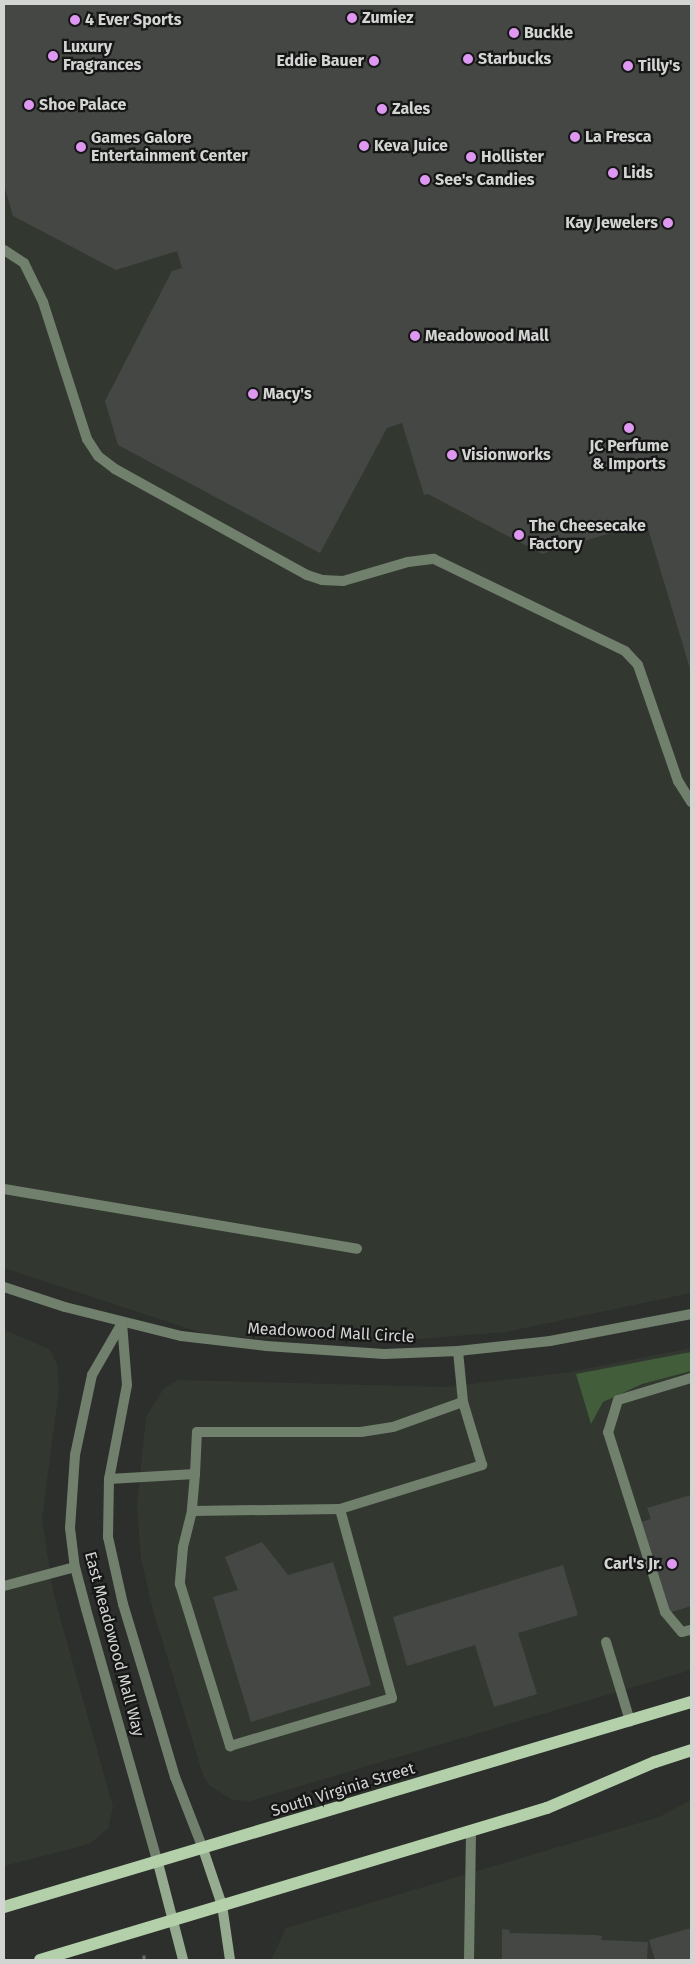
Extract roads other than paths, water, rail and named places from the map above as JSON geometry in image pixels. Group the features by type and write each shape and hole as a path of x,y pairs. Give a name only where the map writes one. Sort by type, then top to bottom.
{"main road":[{"name":"South Virginia Street","path":"4,1907 158,1863 691,1702"},
{"path":"40,1960 547,1808 655,1762 691,1750"},
{"name":"East Meadowood Mall Way","path":"203,1849 222,1905 230,1960"},
{"name":"East Meadowood Mall Way","path":"158,1863 175,1920 183,1960"}],"street":[{"path":"4,250 24,263 43,302 87,439 98,456 115,469 307,575 343,582 408,562 434,559 625,651 638,666 678,781 691,802"},
{"path":"4,1189 357,1249"},
{"name":"Meadowood Mall Circle","path":"4,1287 122,1323 181,1336 308,1350 384,1354 458,1351 559,1340 691,1314"},
{"name":"East Meadowood Mall Way","path":"122,1323 127,1384 109,1479 106,1506 114,1570 175,1777 203,1849"},
{"name":"East Meadowood Mall Way","path":"122,1323 92,1375 75,1455 70,1528 75,1567 158,1863"},
{"path":"192,1511 340,1509 482,1465 463,1402 458,1351"},
{"path":"691,1378 618,1400 608,1432 665,1612 682,1632 691,1630"},
{"path":"340,1509 392,1698 230,1746 180,1584 183,1547 192,1511 197,1432 361,1432 392,1426 463,1402"},
{"path":"109,1479 195,1474"},
{"path":"4,1586 75,1567"},
{"path":"606,1642 630,1721"},
{"path":"469,1960 471,1830"}],"place":[{"name":"Zumiez","path":"352,18"},
{"name":"4 Ever Sports","path":"75,20"},
{"name":"Buckle","path":"514,33"},
{"name":"Luxury Fragrances","path":"53,56"},
{"name":"Starbucks","path":"468,59"},
{"name":"Eddie Bauer","path":"374,61"},
{"name":"Tilly's","path":"628,66"},
{"name":"Shoe Palace","path":"29,105"},
{"name":"Zales","path":"382,109"},
{"name":"La Fresca","path":"575,137"},
{"name":"Keva Juice","path":"364,146"},
{"name":"Games Galore Entertainment Center","path":"81,147"},
{"name":"Hollister","path":"471,157"},
{"name":"Lids","path":"613,173"},
{"name":"See's Candies","path":"425,180"},
{"name":"Kay Jewelers","path":"668,223"},
{"name":"Meadowood Mall","path":"415,336"},
{"name":"Macy's","path":"253,394"},
{"name":"JC Perfume & Imports","path":"629,428"},
{"name":"Visionworks","path":"452,455"},
{"name":"The Cheesecake Factory","path":"519,535"},
{"name":"Carl's Jr.","path":"672,1564"}]}
